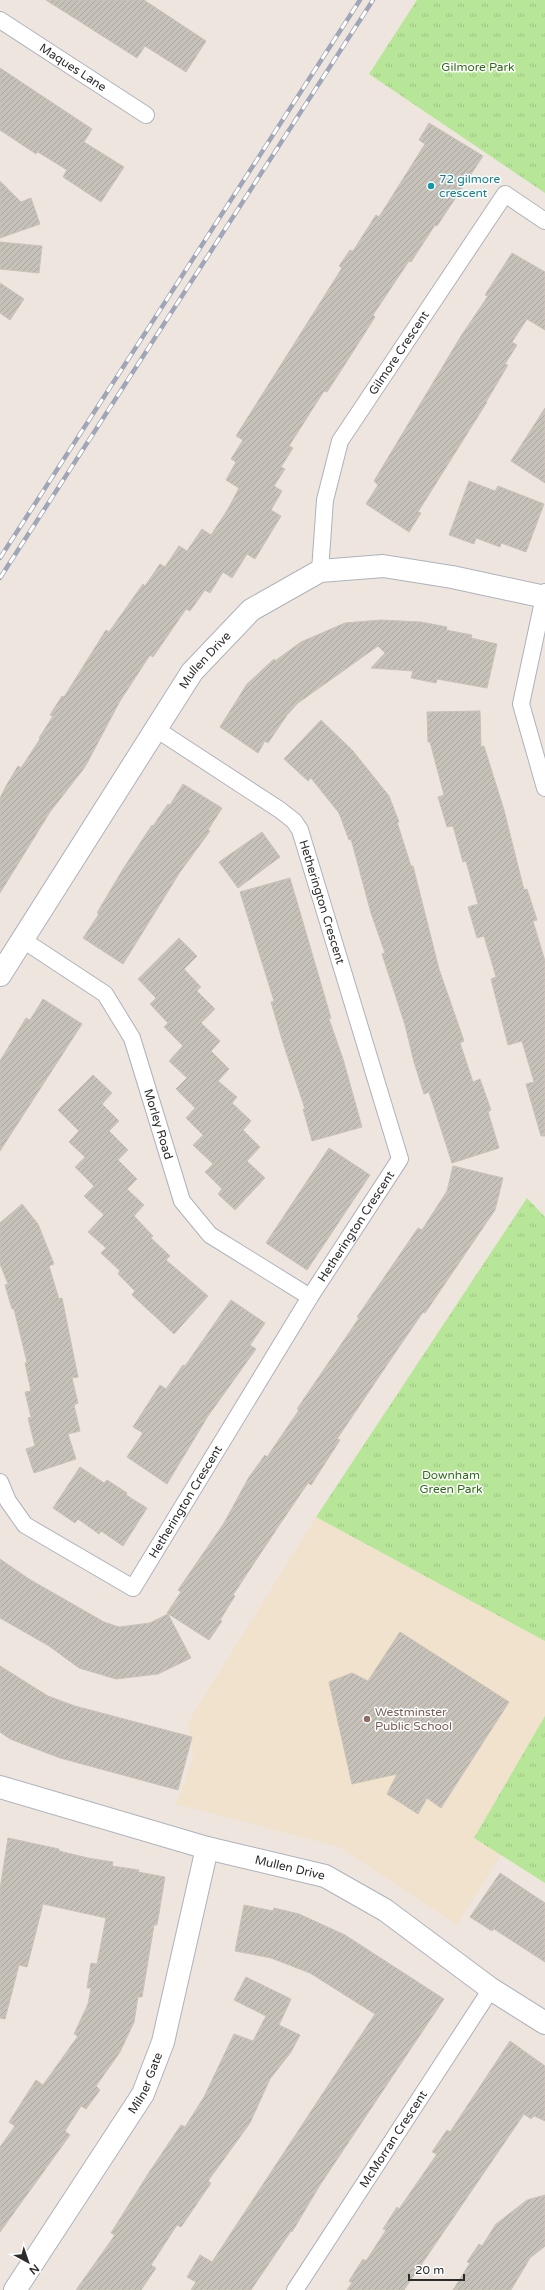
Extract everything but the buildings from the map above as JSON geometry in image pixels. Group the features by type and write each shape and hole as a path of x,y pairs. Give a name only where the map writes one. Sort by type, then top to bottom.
{"street":[{"name":"Maques Lane","path":"0,20 146,115"},
{"name":"Gilmore Crescent","path":"320,571 325,500 340,441 505,194 545,221"},
{"name":"Mullen Drive","path":"0,975 192,672 251,610 320,571 383,566 452,577 544,596"},
{"path":"544,596 521,704 545,788"},
{"name":"Hetherington Crescent","path":"0,1482 8,1501 25,1525 133,1588 310,1297 400,1159 300,830 294,821 280,810 156,730"},
{"name":"Morley Road","path":"22,940 105,994 132,1038 182,1201 210,1234 310,1297"},
{"name":"Mullen Drive","path":"0,1788 207,1848 325,1876 385,1910 491,1989 545,2023"},
{"name":"Milner Gate","path":"15,2290 143,2094 164,2042 207,1848"},
{"name":"McMorran Crescent","path":"295,2290 491,1989"}],"shaded area":[{"name":"Westminster Public School","path":"316,1517 545,1641 545,1716 474,1838 501,1855 457,1925 339,1847 176,1804 193,1759 188,1722"}],"green space":[{"name":"Gilmore Park","path":"417,0 545,0 545,193 369,74"},
{"name":"Downham Green Park","path":"527,1198 545,1217 545,1641 316,1517"},
{"path":"545,1716 545,1883 474,1838"}],"railway":[{"path":"0,558 360,0"},
{"path":"0,578 373,0"}],"place":[{"name":"72 gilmore crescent","path":"431,186"},
{"name":"Westminster Public School","path":"367,1719"}]}
